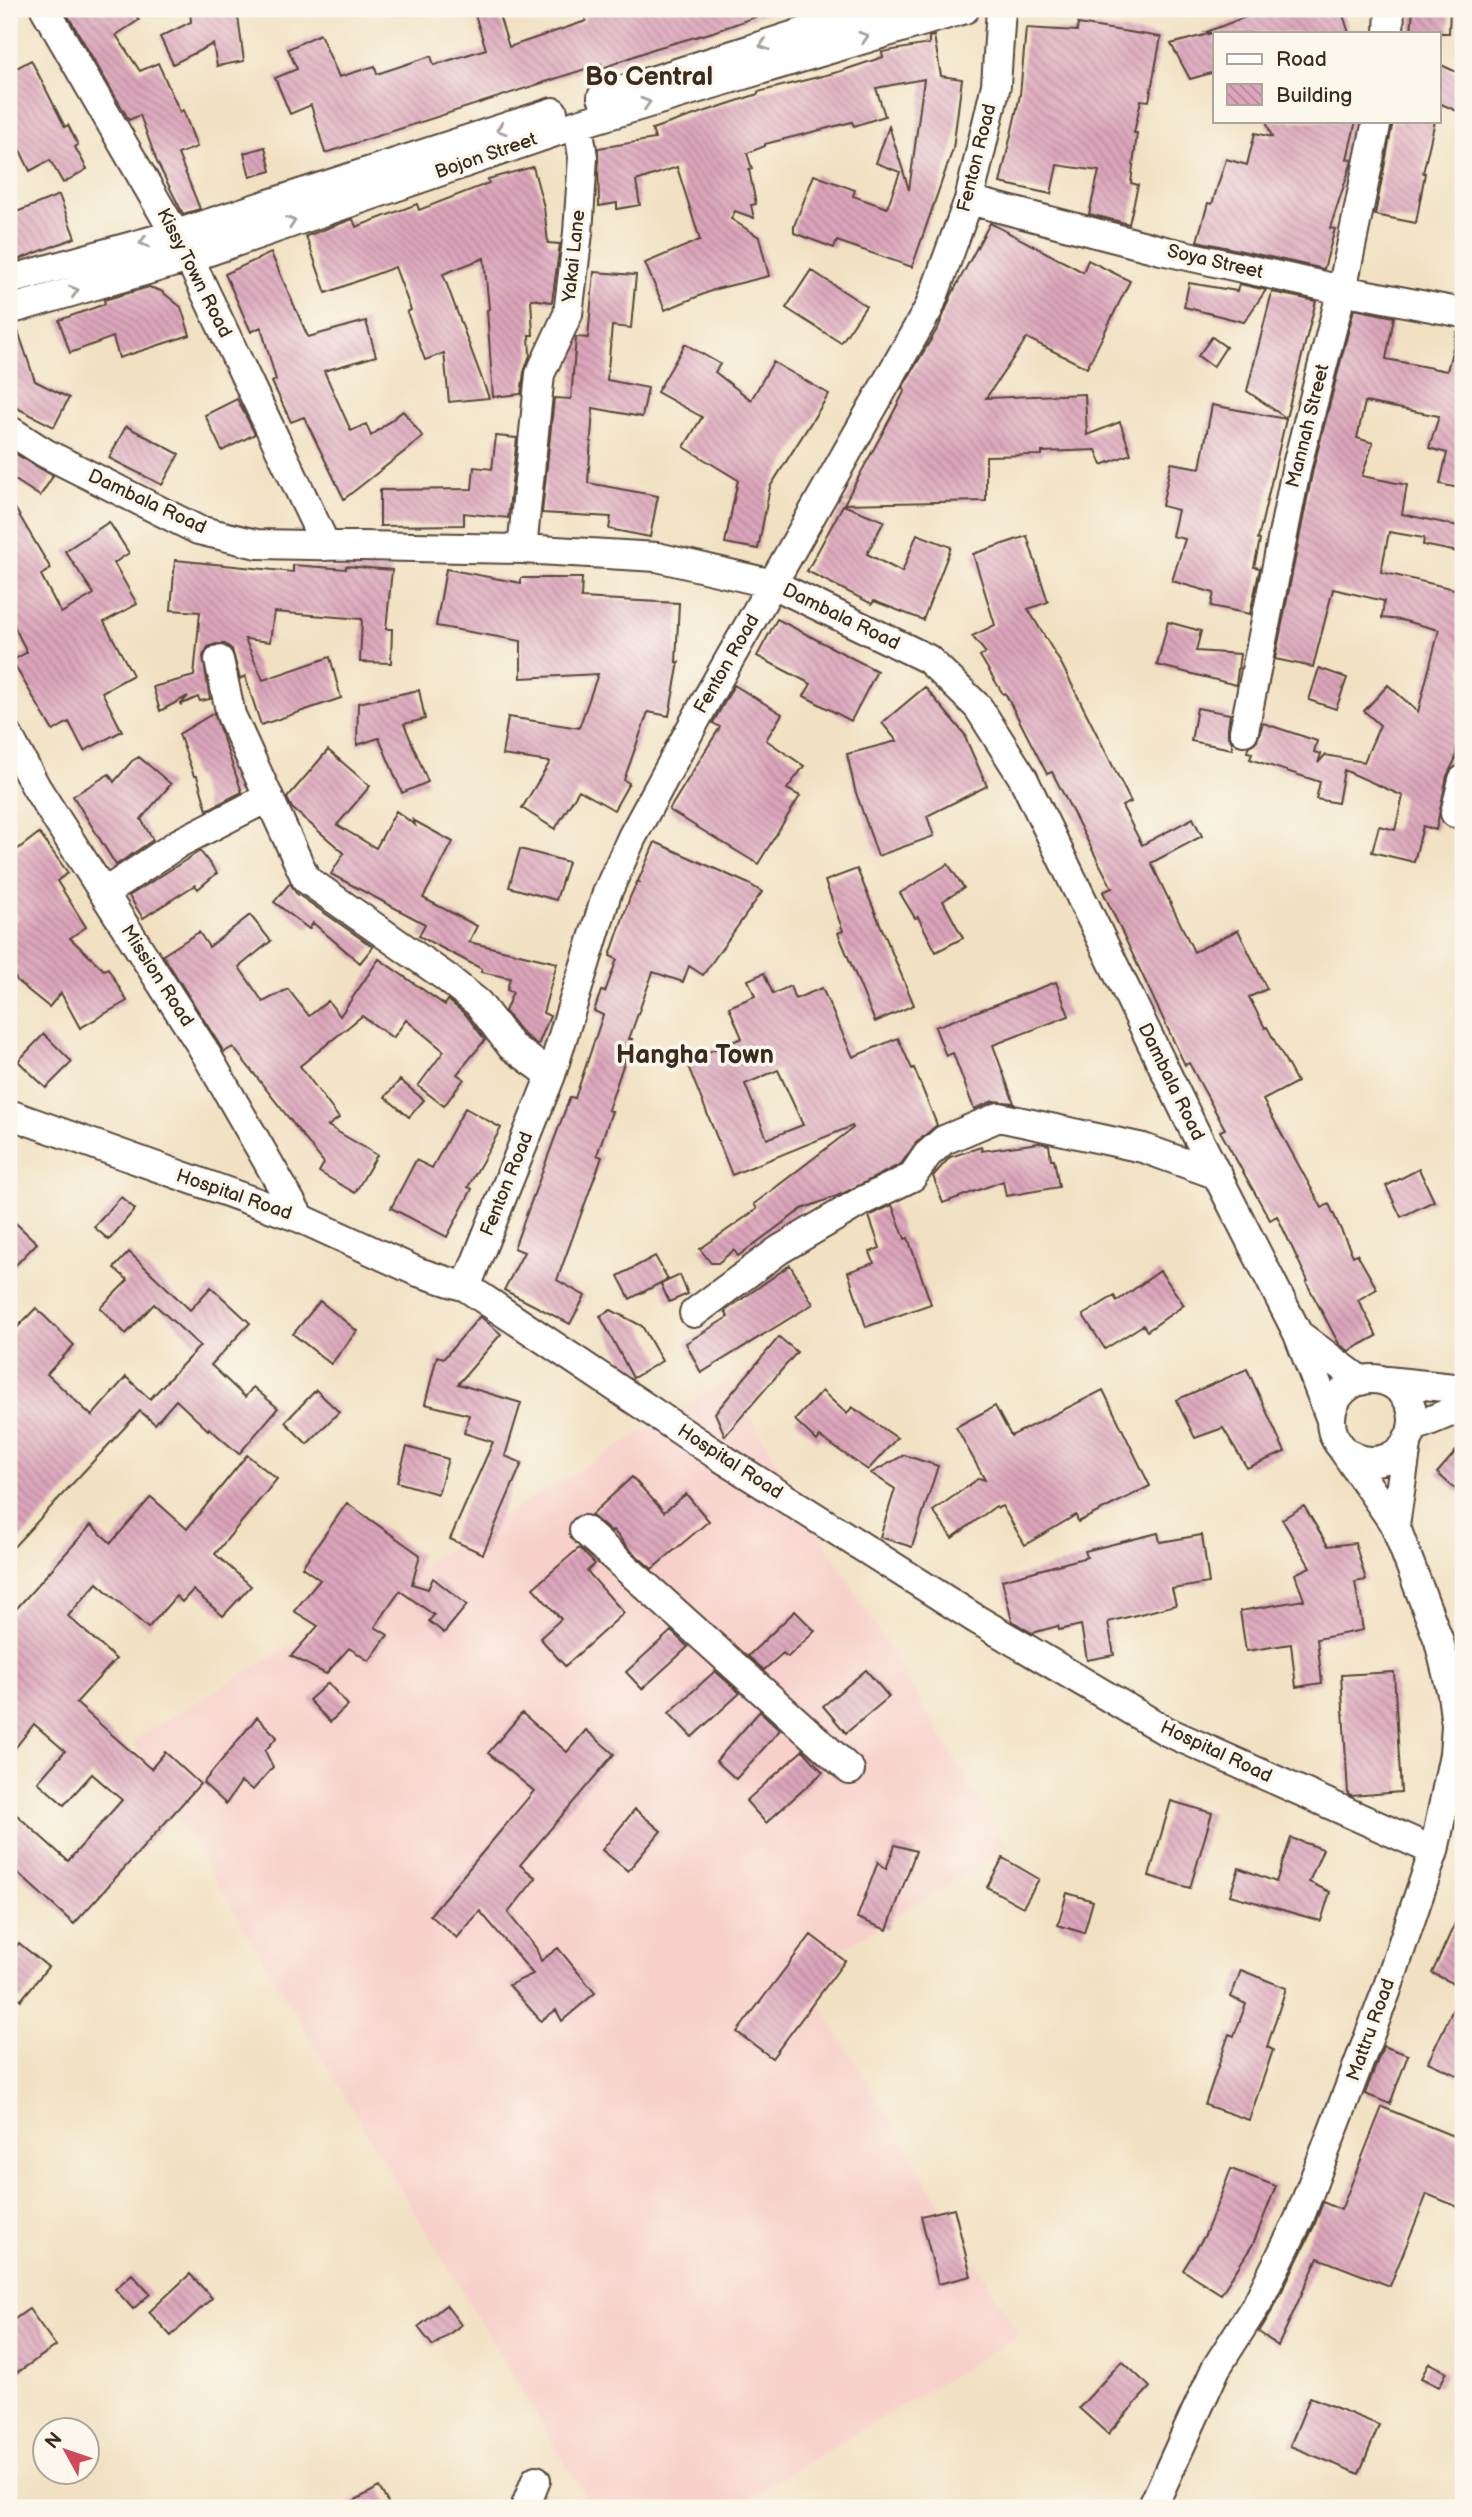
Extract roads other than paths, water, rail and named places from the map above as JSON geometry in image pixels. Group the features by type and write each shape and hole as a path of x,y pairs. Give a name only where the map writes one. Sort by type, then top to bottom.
{"street":[{"name":"Kissy Town Road","path":"45,9 183,246 326,546"},
{"name":"Bojon Street","path":"9,310 183,246 876,9"},
{"name":"Bojon Street","path":"9,280 183,246 578,124 965,9"},
{"name":"Fenton Road","path":"466,1287 551,1075 607,893 622,860 708,697 929,308 970,200 996,85 1001,9"},
{"path":"1389,32 1390,9"},
{"name":"Mannah Street","path":"1244,732 1297,465 1342,290 1377,122"},
{"name":"Yakai Lane","path":"522,549 540,374 568,314 583,158 578,124"},
{"name":"Soya Street","path":"970,200 1161,250 1342,290 1463,313"},
{"name":"Dambala Road","path":"9,430 45,453 198,530 257,544 522,549 657,558 773,584 928,659 978,708 1023,778 1298,1334 1335,1432"},
{"path":"219,660 231,715 306,879 447,978 478,1003 511,1046 551,1075"},
{"name":"Mission Road","path":"9,737 36,787 202,1047 300,1218"},
{"path":"1455,813 1463,780"},
{"path":"104,893 179,843 269,797"},
{"name":"Hospital Road","path":"9,1114 300,1218 418,1272 466,1287 714,1453 964,1611 1166,1731 1434,1851"},
{"path":"694,1313 779,1250 862,1201 912,1177 927,1154 944,1140 999,1117 1143,1148 1218,1175"},
{"name":"Dambala Road","path":"1298,1334 1374,1381 1399,1389 1408,1400 1412,1413 1410,1433"},
{"path":"1463,1388 1374,1381 1349,1386 1333,1407 1335,1432 1349,1454 1375,1461 1400,1450 1410,1433 1463,1407"},
{"name":"Mattru Road","path":"1152,2508 1216,2368 1258,2302 1299,2219 1386,1992 1434,1851 1454,1754 1456,1725 1452,1694 1438,1641 1395,1525 1335,1432"},
{"name":"Mattru Road","path":"1395,1525 1410,1433"},
{"path":"584,1530 850,1770"},
{"path":"525,2508 536,2480"}],"district":[{"name":"Bo Central","path":"649,77"},
{"name":"Hangha Town","path":"695,1055"}]}
